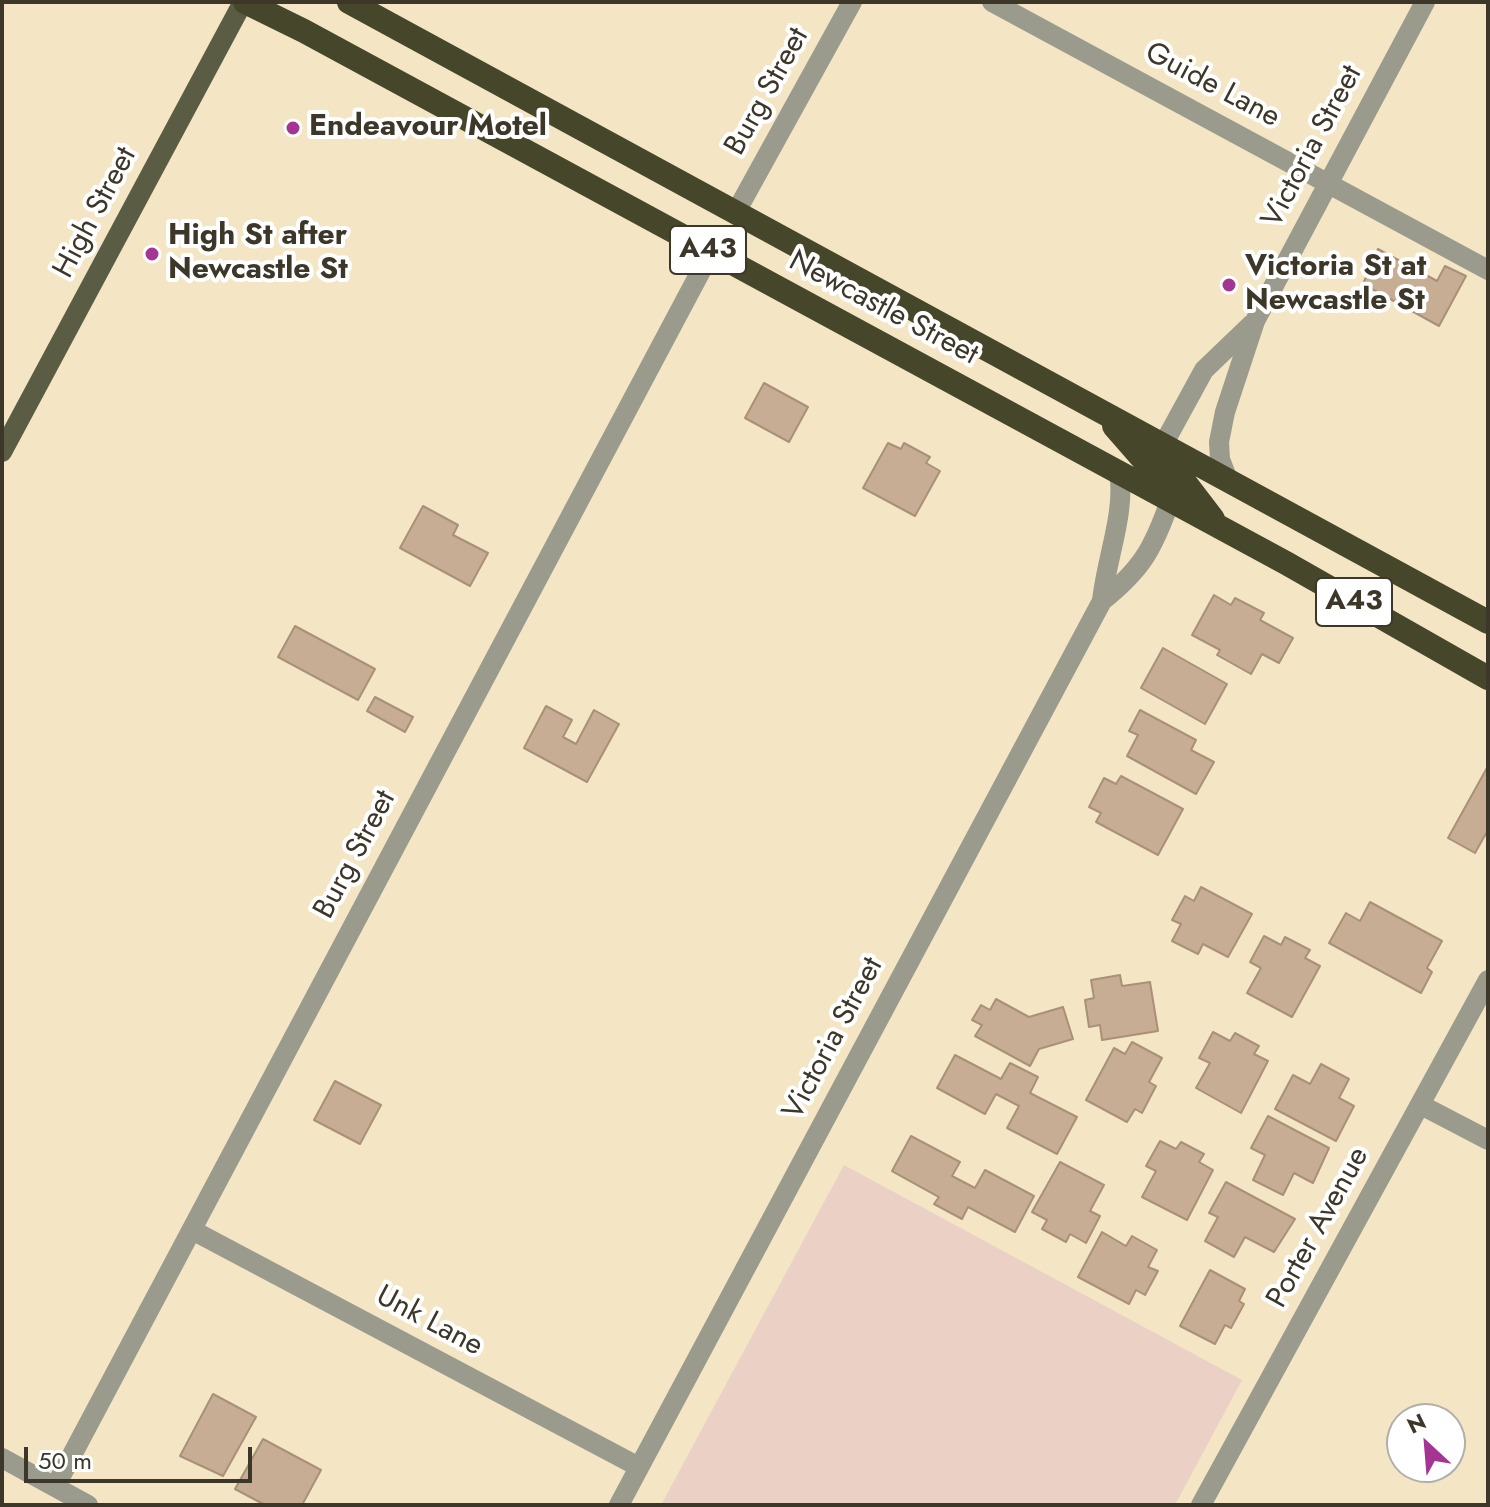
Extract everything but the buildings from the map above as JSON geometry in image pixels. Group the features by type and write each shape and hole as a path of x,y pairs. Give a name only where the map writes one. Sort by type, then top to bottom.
{"highway":[{"name":"Newcastle Street","path":"244,2 1219,527 1488,678"},
{"name":"Newcastle Street","path":"349,2 1488,622"},
{"path":"1101,412 1142,457 1170,501"},
{"path":"1163,445 1174,468 1219,527"}],"main road":[{"name":"High Street","path":"2,452 244,2"}],"street":[{"name":"Burg Street","path":"736,212 852,2"},
{"name":"Guide Lane","path":"992,2 1488,270"},
{"name":"Victoria Street","path":"1228,480 1220,459 1219,442 1225,412 1255,321 1425,2"},
{"name":"Burg Street","path":"55,1487 711,252"},
{"name":"Victoria Street","path":"1163,445 1204,370 1255,321"},
{"name":"Victoria Street","path":"619,1505 1102,601 1106,563 1121,505 1119,473"},
{"name":"Victoria Street","path":"1102,601 1134,576 1157,535 1170,501"},
{"name":"Porter Avenue","path":"1201,1505 1488,980"},
{"path":"1421,1105 1488,1140"},
{"name":"Unk Lane","path":"192,1230 639,1467"},
{"path":"2,1458 88,1505"}],"shaded area":[{"path":"844,1165 1242,1380 1175,1505 661,1505"}],"place":[{"name":"Endeavour Motel","path":"293,128"},
{"name":"High St after Newcastle St","path":"152,254"},
{"name":"Victoria St at Newcastle St","path":"1229,285"}]}
